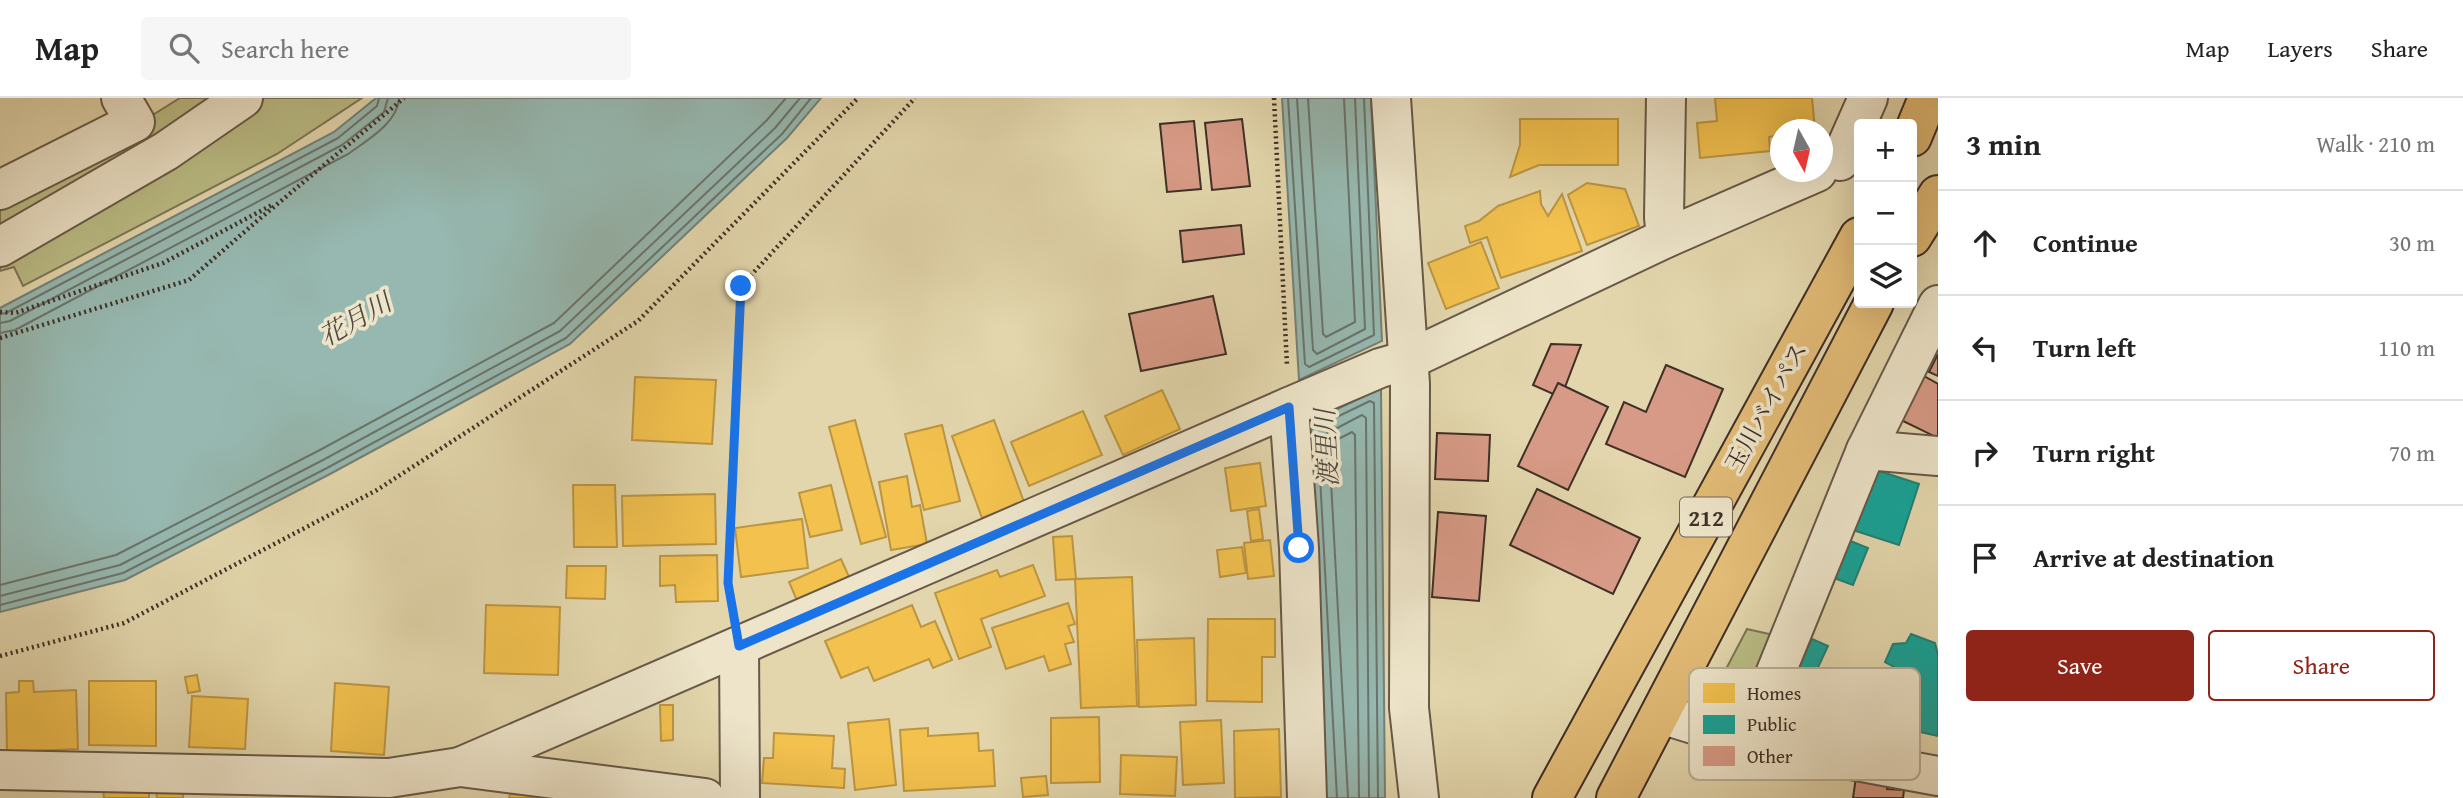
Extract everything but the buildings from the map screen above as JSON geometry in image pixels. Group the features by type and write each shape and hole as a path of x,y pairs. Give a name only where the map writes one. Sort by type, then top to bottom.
{"highway":[{"path":"1917,229 1938,195"},
{"name":"玉川バイパス","path":"1552,798 1855,245"},
{"name":"玉川バイパス","path":"1616,798 1871,308"}],"street":[{"path":"0,190 135,122 121,98"},
{"path":"0,247 166,151 243,98"},
{"path":"1391,98 1394,364 1410,384 1409,708 1419,798"},
{"path":"1666,98 1664,217 1667,238"},
{"path":"452,778 739,646 1394,364 1835,164 1868,98"},
{"path":"1778,668 1866,450 1938,305"},
{"path":"1289,407 1299,548 1307,798"},
{"path":"1866,450 1938,456"},
{"path":"739,646 740,798"},
{"path":"1661,714 1689,723"},
{"path":"0,770 50,784 301,787 389,778 452,778 705,798"},
{"path":"1920,773 1938,776"}],"path":[{"path":"0,338 189,280 404,98"},
{"path":"0,656 124,623 377,490 615,336 638,321 858,98"},
{"path":"739,646 728,583 741,286 915,98"},
{"path":"1274,98 1289,407"},
{"path":"0,312 15,313 163,263 282,199"}],"green space":[{"path":"180,98 362,98 277,154 23,286 14,267 0,271 0,210"},
{"path":"1747,629 1778,636 1765,668 1727,668"}],"water":[{"name":"花月川","path":"376,98 821,98 787,138 570,344 330,474 125,580 0,612 0,308 334,132"},
{"path":"1282,98 1371,98 1382,341 1299,380"},
{"name":"渡里川","path":"1381,388 1385,798 1322,798 1302,426"}],"route":[{"path":"741,286 728,583 739,646 1289,407 1299,548"}]}
